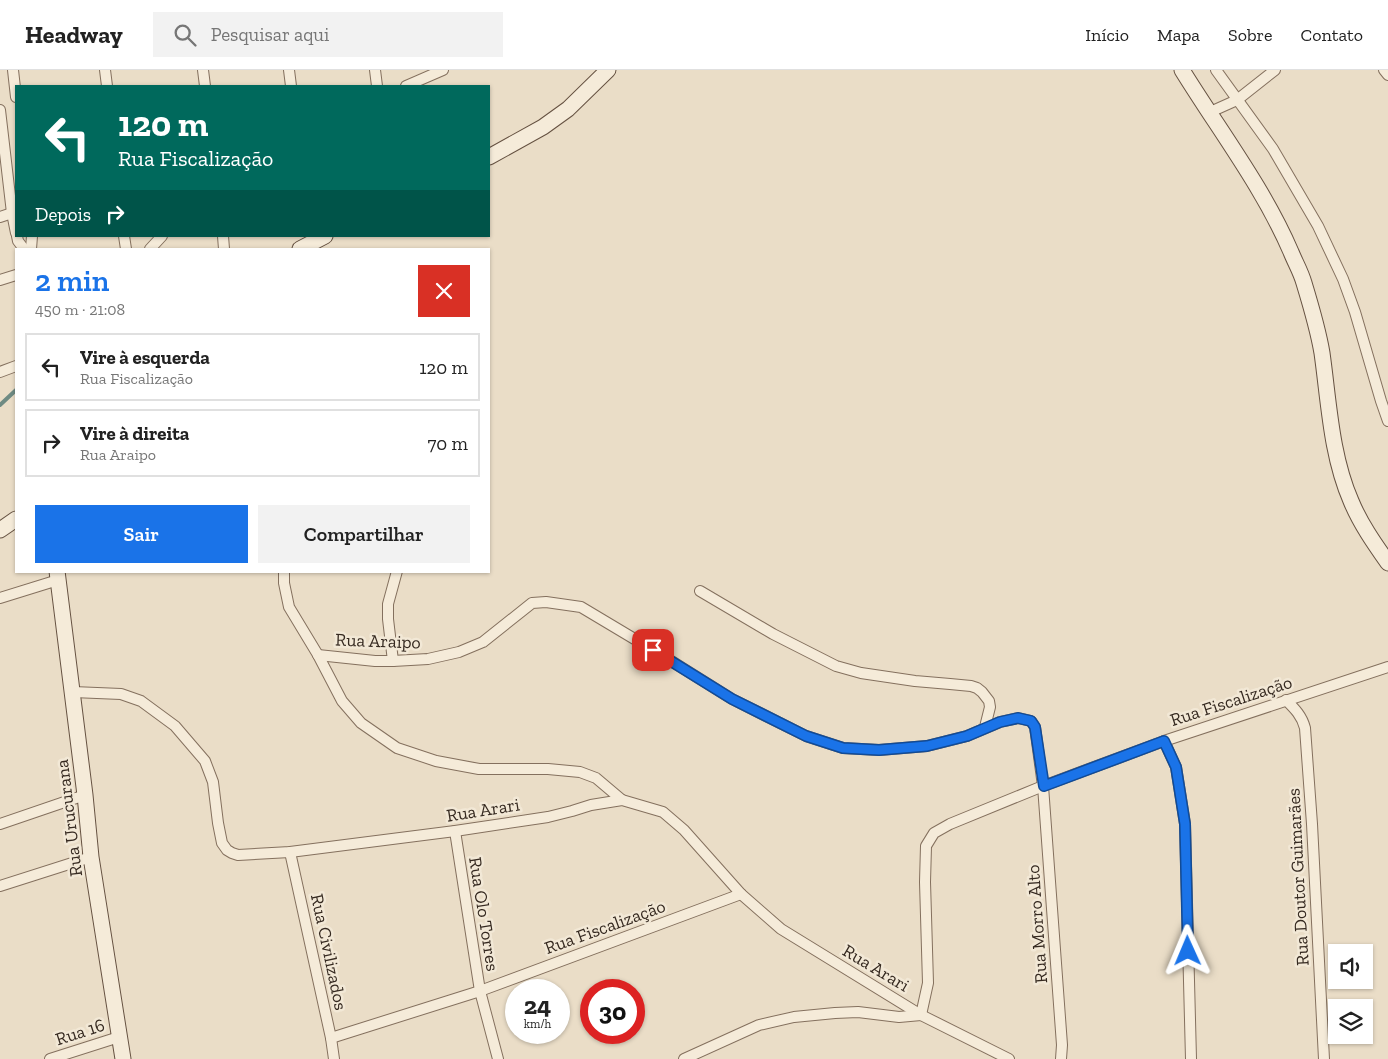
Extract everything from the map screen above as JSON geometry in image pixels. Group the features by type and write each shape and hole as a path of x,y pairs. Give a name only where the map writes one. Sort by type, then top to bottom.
{"main road":[{"path":"490,156 556,118 568,109 608,70"},
{"path":"1182,70 1208,113 1244,165 1280,226 1303,280 1314,317 1321,351 1337,460 1351,502 1370,538 1388,563"},
{"path":"302,248 323,237"},
{"path":"0,530 15,520"},
{"name":"Rua Urucurana","path":"58,575 86,795 91,858 123,1059"}],"street":[{"path":"13,70 15,88"},
{"path":"105,70 107,85"},
{"path":"203,70 205,85"},
{"path":"289,70 291,85"},
{"path":"376,70 377,85"},
{"path":"408,85 442,70"},
{"path":"1216,70 1273,149 1318,226 1343,279 1355,312 1384,400 1388,421"},
{"path":"1208,113 1237,100 1275,70"},
{"path":"1384,70 1388,75"},
{"path":"0,110 15,226"},
{"path":"0,217 12,213"},
{"path":"17,237 23,248"},
{"path":"151,248 161,237"},
{"path":"0,280 15,275"},
{"path":"0,372 15,366"},
{"path":"284,573 289,607 318,655 342,701 360,723 397,748 436,761 479,769 548,768 580,772 596,778 622,800"},
{"path":"393,661 388,604 396,573"},
{"path":"0,598 58,575"},
{"path":"700,591 773,634 836,666 861,673 977,688 989,701 990,707 985,727"},
{"name":"Rua Araipo","path":"318,655 375,661 428,659 459,652 483,642 532,603 546,602 581,607 732,699 806,736 843,748 879,750 927,746 967,736 1000,722 1018,718 1031,721 1035,727 1044,786"},
{"name":"Rua Fiscalização","path":"921,1015 928,984 925,882 926,846 934,833 950,824 1044,786 1164,741 1388,667"},
{"name":"Rua Arari","path":"72,692 122,694 141,701 174,726 205,761 213,782 222,843 227,850 238,855 290,852 455,831 548,817 590,805 622,800 663,812 684,830 741,894 781,929 921,1015 1009,1059"},
{"name":"Rua Doutor Guimarães","path":"1286,700 1303,719 1305,728 1324,1059"},
{"path":"1164,741 1176,767 1185,824 1191,1059"},
{"name":"Rua Morro Alto","path":"1044,786 1061,1026 1061,1059"},
{"path":"0,824 86,795"},
{"name":"Rua Olo Torres","path":"455,831 480,991 498,1059"},
{"name":"Rua Civilizados","path":"290,852 334,1059"},
{"path":"0,886 91,858"},
{"name":"Rua Fiscalização","path":"331,1038 480,991 741,894"},
{"path":"684,1059 759,1025 794,1017 835,1012 858,1012 899,1017 921,1015"},
{"name":"Rua 16","path":"50,1059 119,1036"}],"waterway":[{"path":"0,405 15,391"}],"route":[{"path":"653,650 732,699 806,736 843,748 879,750 927,746 967,736 1000,722 1018,718 1026,719 1031,721 1035,727 1044,786 1164,741 1176,767 1185,824 1188,951"}]}
